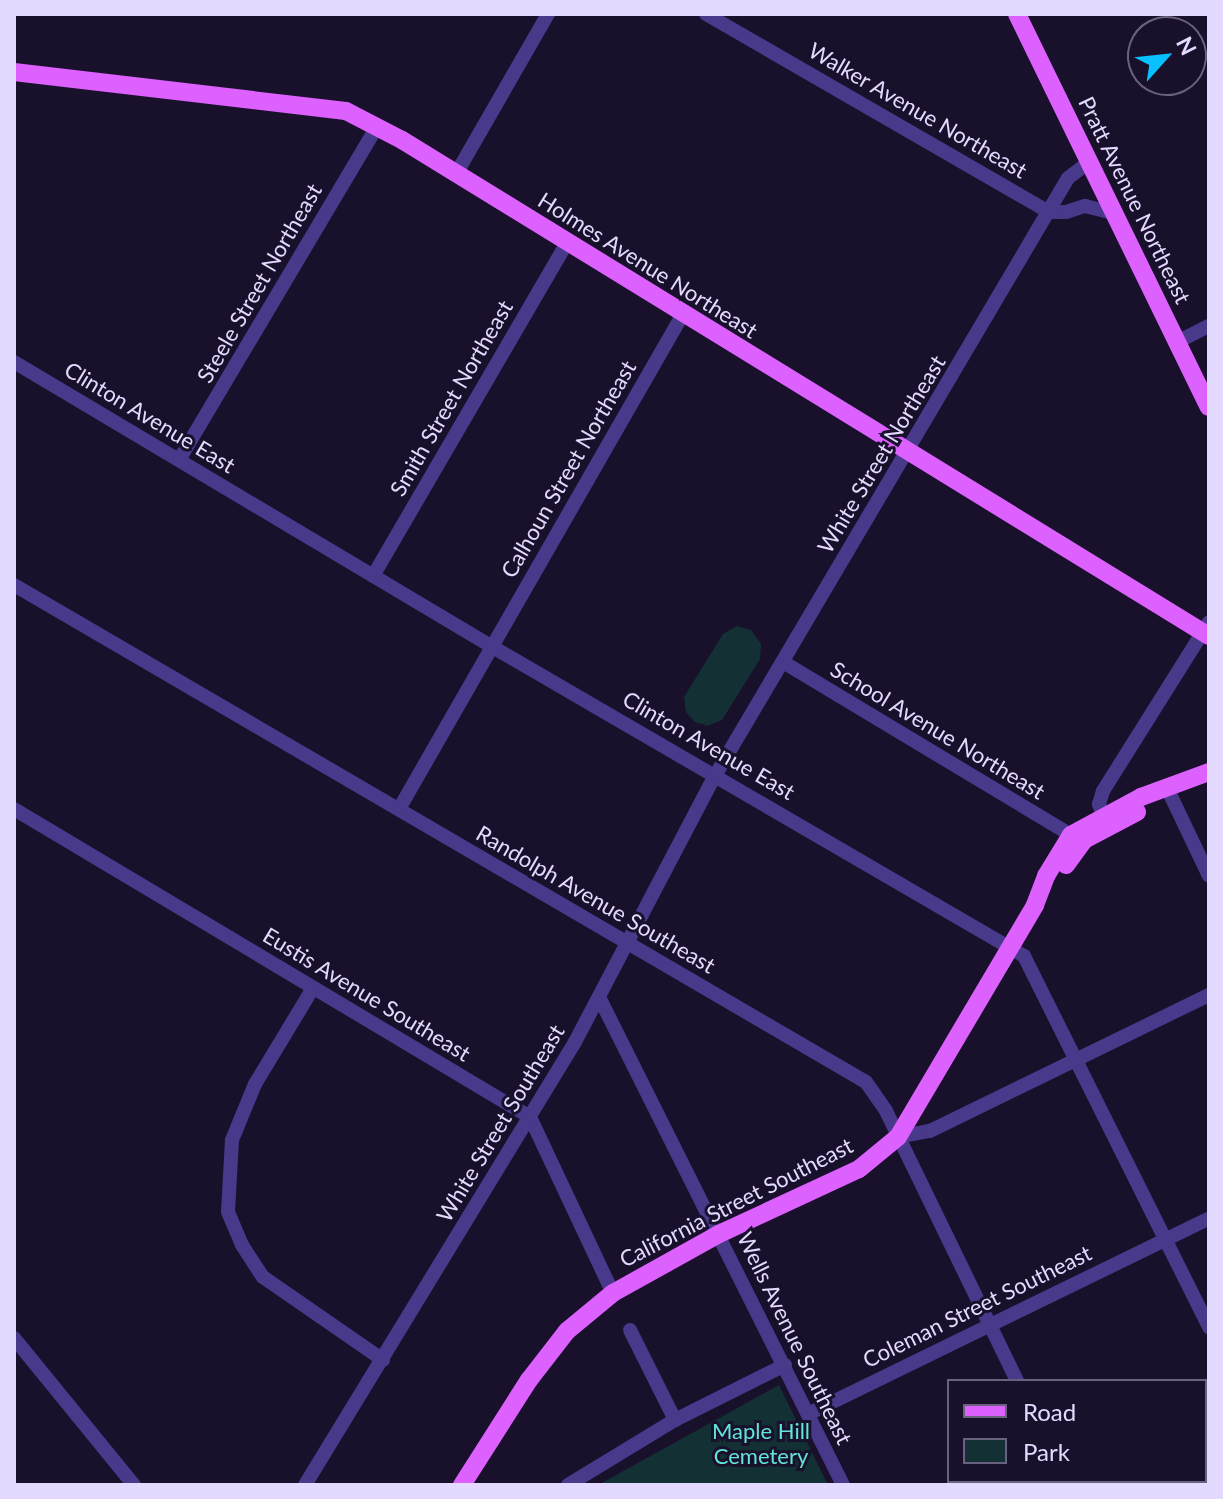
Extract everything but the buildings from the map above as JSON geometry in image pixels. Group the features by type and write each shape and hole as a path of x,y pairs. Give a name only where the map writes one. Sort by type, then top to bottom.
{"main road":[{"name":"Pratt Avenue Northeast","path":"1017,14 1209,407"},
{"name":"Holmes Avenue Northeast","path":"14,72 346,111 377,126 908,452 1207,630"},
{"path":"1035,905 1046,876 1071,835 1103,815 1209,772"},
{"path":"1035,905 1054,885 1084,840 1147,807 1168,790"},
{"name":"California Street Southeast","path":"462,1485 529,1380 567,1331 613,1293 719,1234 859,1169 898,1137 1035,905"}],"street":[{"path":"456,174 548,14"},
{"name":"Walker Avenue Northeast","path":"706,14 1049,212"},
{"name":"Steele Street Northeast","path":"179,460 377,126"},
{"name":"White Street Northeast","path":"716,774 1068,178 1089,162"},
{"path":"1049,212 1085,206 1114,213"},
{"name":"Smith Street Northeast","path":"373,576 567,243"},
{"name":"Calhoun Street Northeast","path":"399,809 683,314"},
{"path":"1177,342 1209,326"},
{"name":"Clinton Avenue East","path":"14,362 491,646 716,774 1024,956 1209,1327"},
{"name":"Randolph Avenue Southeast","path":"14,585 866,1082 898,1137 1016,1379"},
{"path":"1103,815 1099,804 1103,791 1207,630"},
{"name":"School Avenue Northeast","path":"783,662 1071,835"},
{"name":"White Street Southeast","path":"305,1485 530,1117 599,997 716,774"},
{"path":"1168,790 1209,876"},
{"name":"Eustis Avenue Southeast","path":"14,809 530,1117"},
{"path":"313,988 255,1084 232,1140 228,1212 242,1245 263,1277 383,1360"},
{"path":"898,1137 930,1131 1209,995"},
{"name":"Wells Avenue Southeast","path":"599,997 843,1485"},
{"path":"530,1117 613,1293"},
{"name":"Coleman Street Southeast","path":"808,1414 1209,1218"},
{"path":"630,1330 675,1420"},
{"path":"14,1338 134,1485"},
{"path":"568,1485 675,1420 785,1365"}],"green space":[{"path":"737,626 751,630 761,644 760,659 722,720 707,726 695,722 686,712 684,697 723,634"},
{"name":"Maple Hill Cemetery","path":"779,1385 828,1485 598,1485"}]}
